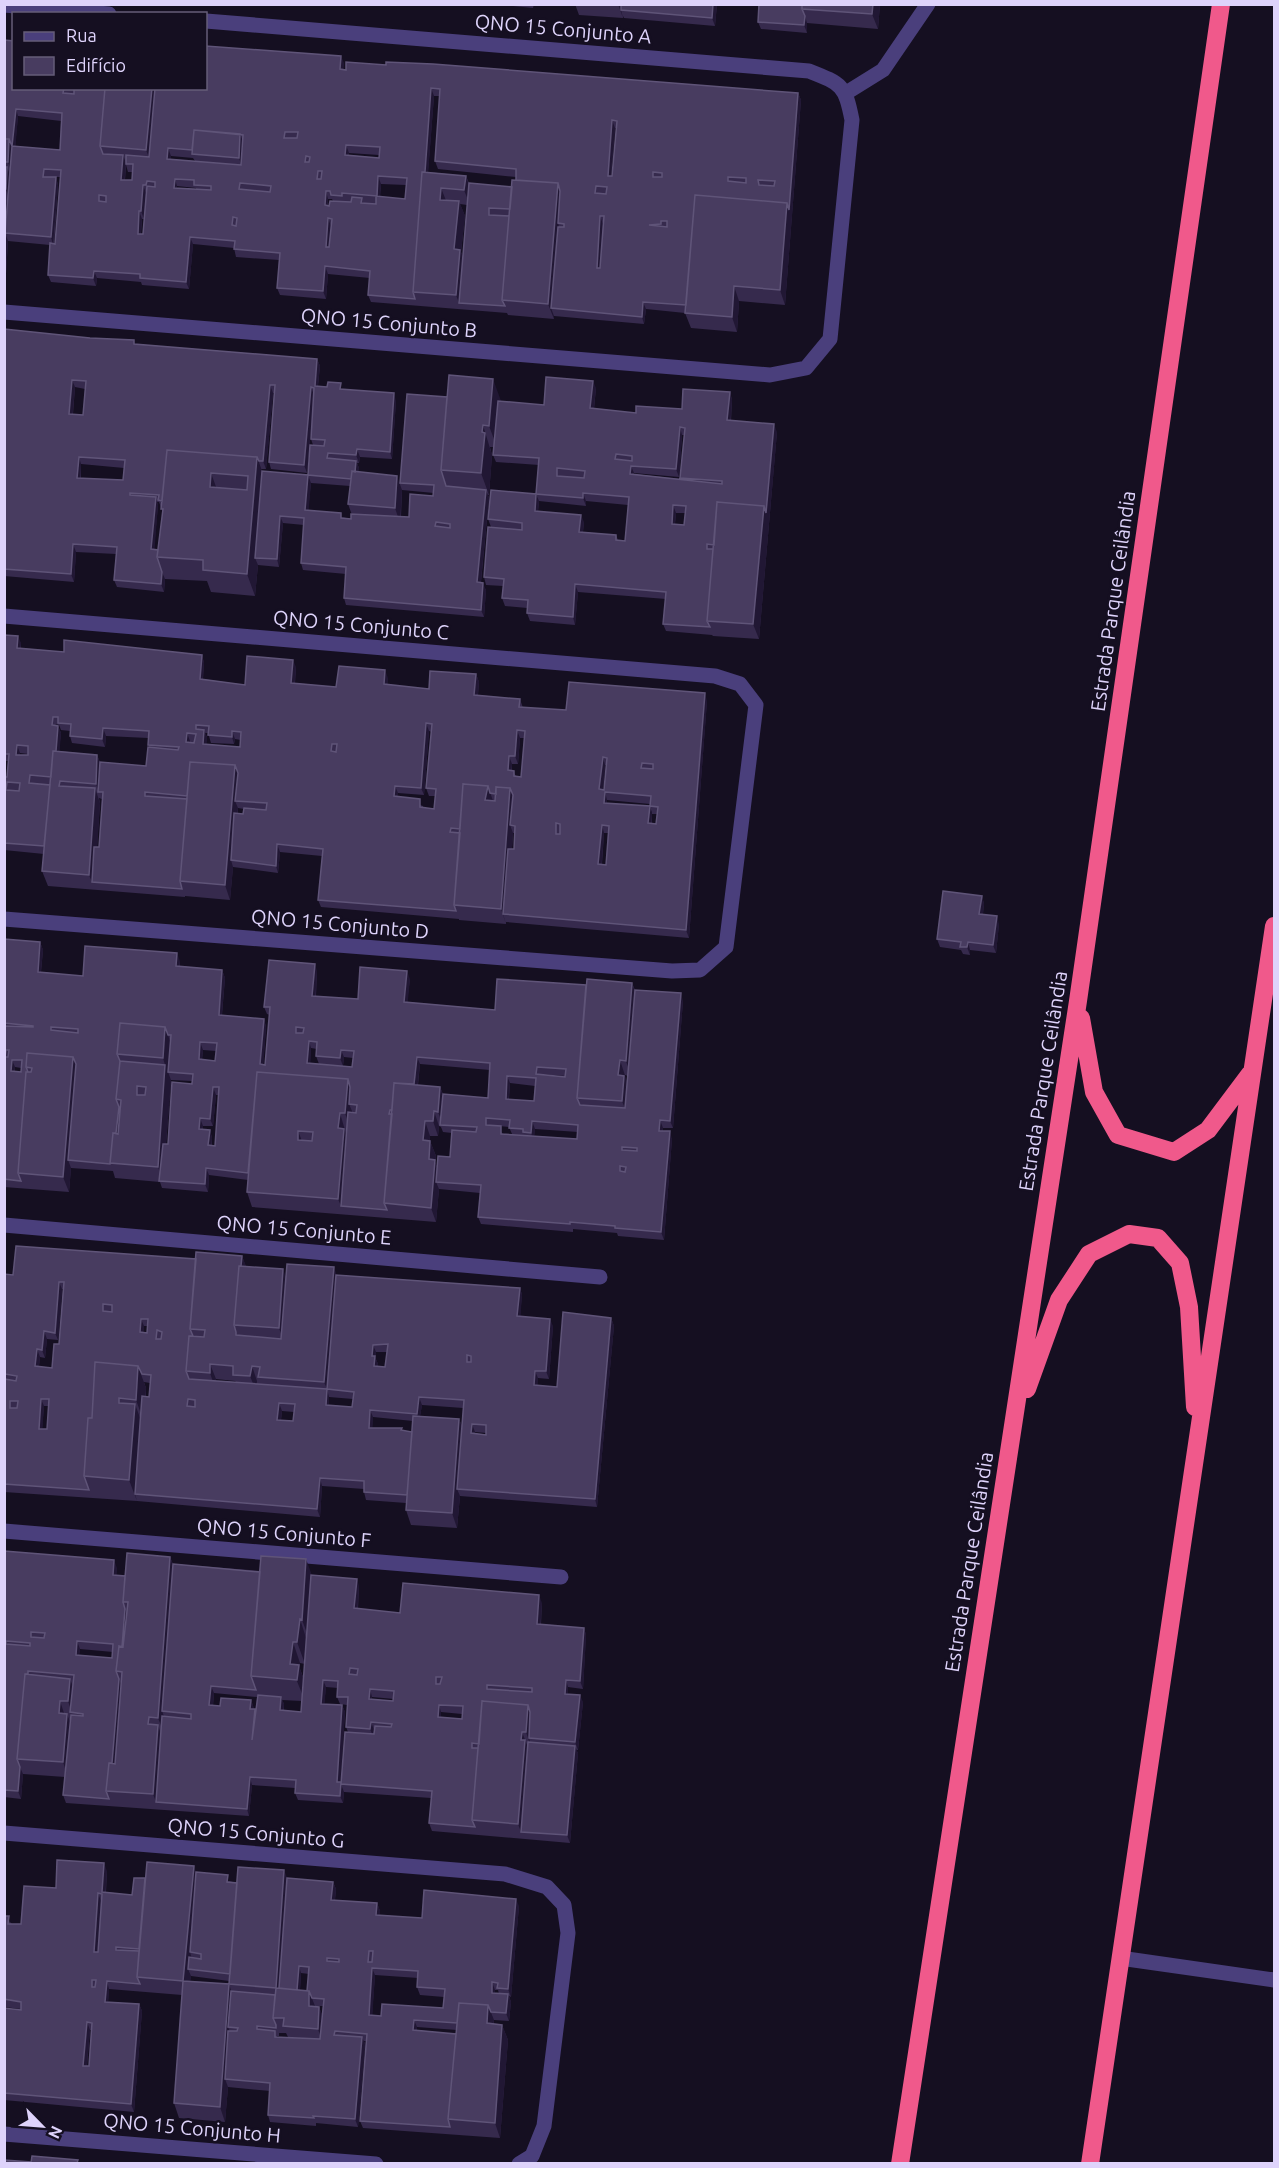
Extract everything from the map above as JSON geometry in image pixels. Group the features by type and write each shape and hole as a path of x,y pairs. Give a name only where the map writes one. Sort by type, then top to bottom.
{"highway":[{"name":"Estrada Parque Ceilândia","path":"900,2163 1078,1001 1221,4"},
{"path":"1090,2163 1275,926"},
{"path":"1078,1001 1094,1092 1118,1135 1174,1152 1208,1130 1252,1072"},
{"path":"1013,1428 1059,1300 1089,1254 1129,1234 1158,1239 1180,1263 1189,1306 1197,1444"}],"street":[{"path":"846,93 883,70 928,4"},
{"path":"4,5 86,12"},
{"name":"QNO 15 Conjunto A","path":"207,21 809,70 835,81 846,93"},
{"name":"QNO 15 Conjunto B","path":"4,312 770,375 806,368 830,339 852,120 846,93"},
{"name":"QNO 15 Conjunto C","path":"4,616 715,676 740,684 756,705 726,946 700,970 672,971"},
{"name":"QNO 15 Conjunto D","path":"4,919 672,971"},
{"name":"QNO 15 Conjunto E","path":"4,1225 600,1277"},
{"name":"QNO 15 Conjunto F","path":"4,1531 561,1577"},
{"name":"QNO 15 Conjunto G","path":"4,1833 505,1874 547,1887 564,1905 568,1933 544,2126 532,2156 519,2163"},
{"path":"1120,1958 1275,1980"},
{"name":"QNO 15 Conjunto H","path":"4,2133 376,2163"}],"building":[{"path":"621,4 713,4 712,18 621,10"},
{"path":"759,4 802,4 805,16 804,25 758,22"},
{"path":"802,4 873,4 872,14 802,9"},
{"path":"4,40 12,41 12,90 64,90 63,93 74,94 74,90 105,90 100,146 103,154 123,155 121,180 132,180 133,164 126,164 126,155 149,157 155,90 207,90 207,46 341,56 340,69 346,70 346,62 386,65 386,62 433,64 798,93 789,210 787,203 695,195 686,305 643,302 642,317 551,308 558,227 564,227 564,224 558,223 560,191 558,183 516,180 516,169 435,161 440,89 431,88 425,172 422,172 413,292 415,299 368,295 370,271 325,266 323,291 277,288 280,253 234,249 235,241 190,237 186,282 140,278 140,274 94,271 93,278 48,275 50,243 55,244 61,170 44,169 43,177 56,177 51,237 5,233 12,146 9,139 4,139","holes":["16,109 62,113 60,150 12,146","612,120 617,121 612,176 608,176","194,130 243,135 241,165 167,159 168,148 192,150","285,132 298,132 297,138 284,138","346,145 380,147 379,158 345,155","318,171 322,171 321,179 317,179","653,172 662,173 662,177 653,177","378,176 407,178 405,199 376,196 376,204 361,203 362,198 352,197 351,202 330,201 329,206 325,205 326,191 330,191 331,195 342,196 342,193 377,196","728,177 746,178 746,183 728,181","175,179 194,180 194,185 211,186 211,190 174,188","758,180 775,181 774,186 759,185","147,181 155,182 155,187 147,186 143,234 138,234 139,211 141,211 143,185 146,185","240,183 271,186 270,192 239,189","596,186 607,187 606,194 595,193","99,195 106,196 106,202 99,201","600,216 604,216 600,268 597,268","233,217 237,218 236,226 232,225","328,218 332,219 329,247 326,247","667,221 667,227 649,225"]},
{"path":"105,90 152,90 146,150 100,146"},
{"path":"194,130 240,134 239,158 192,154"},
{"path":"4,139 9,139 8,162 4,162"},
{"path":"4,167 7,167 6,189 4,189"},
{"path":"422,172 466,176 464,190 441,188 440,200 459,201 454,249 460,250 456,295 413,292"},
{"path":"512,180 558,183 548,304 502,300"},
{"path":"469,183 512,187 510,209 489,208 489,215 509,216 502,300 505,306 459,303"},
{"path":"695,195 787,203 780,290 734,286 732,317 685,313"},
{"path":"4,329 134,340 134,344 317,359 315,386 327,387 328,382 341,383 340,389 394,393 390,452 357,449 356,455 328,453 327,458 356,461 355,472 352,471 351,479 308,475 310,445 324,446 325,440 311,439 314,388 311,387 304,465 269,462 275,385 270,385 263,461 259,461 257,457 167,450 162,501 158,500 159,495 130,493 130,495 156,497 151,549 158,550 157,557 162,572 161,584 114,580 117,547 73,544 71,574 4,569","holes":["72,380 86,381 83,415 69,414","79,457 125,460 123,480 77,478"]},
{"path":"449,375 493,379 489,426 483,425 482,432 485,433 481,473 441,470"},
{"path":"546,377 593,381 590,408 636,413 636,406 682,409 683,389 730,392 727,420 774,424 766,513 764,506 717,502 714,545 707,544 707,549 713,549 707,621 710,627 663,624 666,592 575,584 573,617 527,613 528,600 502,598 504,579 484,577 488,527 522,530 522,523 488,519 491,490 536,494 539,458 493,455 498,401 544,405","holes":["680,427 685,428 680,478 722,481 722,484 630,474 631,466 676,469","616,454 632,456 632,461 615,459","557,468 585,471 584,478 557,476","583,493 629,497 625,541 616,540 616,535 579,532 581,515 535,511 536,494 583,498","673,505 686,506 684,525 672,524"]},
{"path":"407,394 447,397 441,470 446,486 486,490 477,582 483,583 481,610 344,598 346,567 301,563 304,518 280,516 277,559 255,558 262,471 308,475 305,510 341,513 341,518 351,519 351,514 409,517 410,494 433,496 434,485 400,483","holes":["436,522 450,524 450,528 435,526"]},
{"path":"167,450 257,457 247,574 203,570 203,560 157,557 163,509 161,509","holes":["211,473 248,476 247,490 210,487"]},
{"path":"352,471 397,476 395,508 348,504"},
{"path":"717,502 764,506 753,624 707,621"},
{"path":"4,635 18,636 17,648 64,652 64,640 202,655 200,679 245,685 247,656 293,660 291,683 336,687 339,666 385,670 384,684 429,689 430,671 476,674 474,695 520,699 519,707 566,710 569,682 705,693 686,930 503,914 508,849 514,849 515,826 510,825 513,795 510,788 496,787 496,794 490,793 488,786 463,784 460,829 451,828 450,832 460,833 454,905 456,911 318,900 323,849 277,844 276,866 231,860 234,813 243,814 244,808 266,810 267,803 235,801 238,773 235,765 190,762 187,796 145,792 145,796 187,799 180,881 182,889 92,882 94,847 99,847 103,792 98,792 100,762 146,766 148,747 178,750 179,747 148,745 149,731 103,728 102,739 70,736 71,724 58,723 58,717 53,717 52,725 58,726 51,777 30,775 29,783 50,785 44,846 4,843 4,777 7,777 9,754 4,754","holes":["426,723 432,724 426,788 436,789 434,809 420,807 420,799 394,796 395,786 421,788","196,725 209,726 208,735 232,737 232,731 241,732 240,747 203,744 204,730 196,729","517,730 525,731 521,777 514,776 514,771 508,770 509,756 515,756","187,733 196,734 194,743 186,742","332,744 337,744 336,752 331,751","17,745 28,746 28,755 16,755","603,757 607,758 604,790 599,789","642,763 653,764 653,769 641,768","7,782 20,783 19,791 6,790","605,792 651,796 650,806 604,803","650,806 658,807 656,824 648,823","556,823 560,824 560,834 556,834","602,825 609,826 606,865 598,864"]},
{"path":"53,751 97,755 96,784 60,781 59,786 95,788 89,875 42,871"},
{"path":"190,762 235,765 225,885 180,881"},
{"path":"463,784 488,786 485,800 495,801 496,787 510,788 501,909 454,905"},
{"path":"943,891 982,896 979,914 997,916 993,945 968,942 967,947 960,947 961,942 937,939"},
{"path":"4,939 40,942 38,972 83,976 85,946 177,953 176,966 222,970 219,1015 264,1019 260,1064 265,1065 270,1007 264,1007 269,960 315,964 312,996 358,999 360,967 407,971 404,1002 495,1010 497,979 586,985 577,1098 580,1105 625,1108 635,990 681,993 670,1121 660,1120 659,1131 670,1131 661,1232 570,1222 570,1224 478,1217 481,1185 436,1182 438,1156 450,1157 452,1130 476,1132 477,1127 440,1125 443,1094 488,1098 490,1063 417,1057 414,1084 394,1083 392,1110 389,1114 392,1114 384,1203 387,1210 341,1206 348,1112 356,1113 357,1105 349,1104 348,1079 257,1072 248,1173 206,1168 205,1184 159,1181 163,1144 168,1144 172,1082 192,1084 193,1074 168,1072 171,1035 168,1035 165,1027 120,1023 117,1054 120,1061 116,1099 119,1107 116,1133 113,1133 110,1164 68,1160 76,1064 73,1057 27,1053 28,1072 26,1072 18,1173 21,1181 4,1179 4,1026 33,1026 4,1023","holes":["51,1027 78,1029 78,1033 51,1030","296,1027 304,1028 303,1033 296,1033","309,1041 317,1042 316,1056 340,1058 341,1050 354,1051 352,1067 307,1063","200,1042 217,1043 215,1061 199,1059","12,1060 22,1060 21,1072 11,1071","537,1067 566,1069 565,1077 536,1074","507,1076 536,1078 534,1101 506,1099","213,1087 219,1087 215,1146 208,1145 210,1130 199,1129 200,1118 210,1119","486,1118 510,1120 509,1128 523,1129 523,1132 531,1133 532,1121 578,1125 577,1139 501,1134 501,1126 486,1125","622,1147 637,1148 637,1151 622,1150","620,1166 626,1167 625,1172 620,1171"]},
{"path":"587,979 632,983 626,1061 620,1060 618,1075 624,1076 622,1101 577,1098"},
{"path":"120,1023 165,1027 163,1058 117,1054"},
{"path":"27,1053 73,1057 63,1177 18,1173 26,1072 31,1072 32,1068 26,1067"},
{"path":"120,1061 165,1065 158,1167 110,1163 113,1133 118,1134 121,1100 116,1099","holes":["137,1086 146,1087 145,1095 137,1095"]},
{"path":"257,1072 348,1079 345,1113 340,1113 338,1128 344,1129 338,1199 247,1192","holes":["298,1131 313,1132 312,1141 298,1140"]},
{"path":"394,1083 440,1087 438,1112 434,1111 433,1121 425,1121 423,1140 430,1141 429,1159 435,1160 431,1208 384,1203"},
{"path":"16,1246 196,1259 190,1329 193,1336 189,1336 186,1371 189,1379 327,1389 336,1275 520,1288 517,1316 550,1319 546,1371 535,1371 534,1385 557,1387 563,1312 611,1318 595,1499 457,1489 464,1400 419,1397 417,1414 370,1410 369,1428 402,1428 401,1430 412,1432 407,1495 364,1492 364,1481 320,1478 317,1509 135,1494 142,1396 149,1397 151,1375 142,1374 138,1366 95,1362 92,1418 88,1418 84,1476 89,1490 4,1484 4,1274 13,1275","holes":["59,1282 64,1282 59,1344 54,1344 52,1368 35,1366 37,1349 42,1350 44,1331 55,1333","103,1304 112,1305 112,1312 103,1311","141,1319 148,1319 147,1333 140,1332","157,1330 162,1332 161,1339 156,1339","388,1344 385,1367 374,1366 375,1356 372,1356 373,1345","467,1355 471,1356 471,1362 467,1362","5,1374 17,1376 16,1381 5,1379","327,1389 354,1392 352,1407 326,1405","41,1399 49,1399 47,1429 39,1429","188,1399 195,1400 195,1407 187,1406","10,1401 18,1401 17,1408 10,1408","279,1403 295,1404 293,1421 277,1420","472,1424 486,1425 486,1435 471,1433"]},
{"path":"196,1252 242,1256 241,1266 239,1266 234,1325 236,1335 281,1339 287,1264 334,1267 324,1382 258,1377 260,1367 252,1366 250,1376 233,1375 233,1366 210,1364 210,1373 186,1371 189,1336 204,1337 205,1330 190,1329"},
{"path":"239,1266 283,1269 279,1328 234,1325"},
{"path":"95,1362 138,1366 136,1400 119,1398 119,1403 135,1404 129,1480 84,1476 88,1418 92,1418"},
{"path":"413,1416 459,1419 452,1513 406,1510"},
{"path":"4,1551 114,1560 113,1575 125,1576 123,1602 125,1609 122,1647 119,1646 116,1671 119,1679 112,1763 109,1763 106,1791 109,1799 63,1795 71,1715 83,1716 83,1714 70,1712 74,1675 28,1671 28,1674 25,1674 17,1759 20,1767 18,1791 4,1790","holes":["31,1632 45,1633 44,1638 31,1637","6,1641 30,1643 30,1646 6,1644","77,1641 113,1644 112,1658 76,1655"]},
{"path":"127,1553 170,1557 158,1718 149,1717 148,1724 158,1725 153,1794 106,1791 109,1763 115,1764 122,1672 116,1671 119,1646 123,1647 128,1602 123,1602"},
{"path":"261,1556 306,1559 302,1620 300,1619 297,1642 293,1642 290,1664 299,1665 297,1680 251,1676"},
{"path":"173,1564 260,1572 251,1676 256,1690 211,1686 209,1705 220,1706 221,1698 251,1700 250,1709 255,1709 252,1740 258,1695 281,1697 280,1710 301,1712 311,1575 357,1579 354,1608 400,1613 403,1583 539,1595 537,1624 584,1628 580,1681 566,1680 565,1694 580,1695 575,1742 529,1738 528,1705 482,1701 479,1744 472,1743 472,1748 478,1748 472,1820 475,1827 429,1823 432,1791 341,1784 345,1732 374,1734 375,1726 391,1727 392,1724 371,1722 370,1729 346,1727 348,1697 337,1697 338,1681 323,1680 321,1704 342,1705 337,1782 341,1782 340,1796 295,1793 296,1780 250,1777 247,1809 156,1802 162,1716 191,1719 191,1714 162,1711","holes":["350,1668 358,1669 357,1675 349,1674","436,1677 442,1677 440,1684 436,1684","487,1685 532,1688 532,1692 487,1689","370,1689 394,1691 393,1701 369,1699","439,1705 463,1706 462,1719 438,1717"]},
{"path":"25,1674 70,1679 68,1701 60,1701 59,1713 67,1714 63,1762 17,1759"},
{"path":"482,1701 528,1705 526,1732 522,1732 521,1740 525,1740 518,1824 472,1820"},
{"path":"528,1742 575,1746 567,1835 521,1832"},
{"path":"57,1860 104,1863 102,1892 132,1895 134,1878 145,1878 139,1949 116,1947 116,1950 139,1951 137,1977 140,1984 107,1981 105,2002 139,2004 131,2104 4,2093 4,2008 21,2010 21,2002 4,1999 4,1916 9,1916 8,1924 21,1924 24,1886 56,1888","holes":["98,1893 102,1894 98,1952 94,1952","92,1980 96,1980 95,1987 92,1987","87,2022 92,2023 89,2066 83,2066"]},
{"path":"147,1862 194,1866 183,1981 137,1977"},
{"path":"238,1867 284,1870 276,1988 229,1984"},
{"path":"196,1872 228,1875 227,1882 237,1883 230,1974 188,1969 189,1957 201,1959 201,1954 190,1952"},
{"path":"287,1878 333,1882 331,1900 377,1903 376,1915 422,1918 424,1890 516,1899 508,1989 497,1988 498,1983 492,1982 492,1993 508,1994 506,2013 491,2012 488,2005 459,2003 457,2023 414,2020 413,2030 456,2034 448,2119 450,2127 360,2121 367,2034 335,2031 334,2035 362,2037 355,2119 268,2115 270,2083 225,2079 228,2031 237,2031 238,2028 228,2027 231,1991 275,1995 273,2018 276,2028 257,2026 257,2029 275,2031 275,2037 320,2039 324,1999 312,1998 307,1991 309,1967 299,1966 297,1990 279,1988","holes":["369,1951 373,1951 372,1962 368,1962","327,1958 339,1959 339,1962 327,1961","372,1968 418,1971 417,1987 445,1989 443,2008 382,2004 381,2016 369,2015"]},
{"path":"183,1981 229,1984 220,2107 174,2103"},
{"path":"276,1988 309,1991 309,2006 319,2007 318,2029 283,2026 284,2018 273,2018"},
{"path":"459,2003 488,2005 487,2023 502,2025 495,2123 448,2119"},
{"path":"32,2156 78,2160 77,2163 31,2163"},
{"path":"4,2160 31,2162 31,2163 4,2163"}]}
